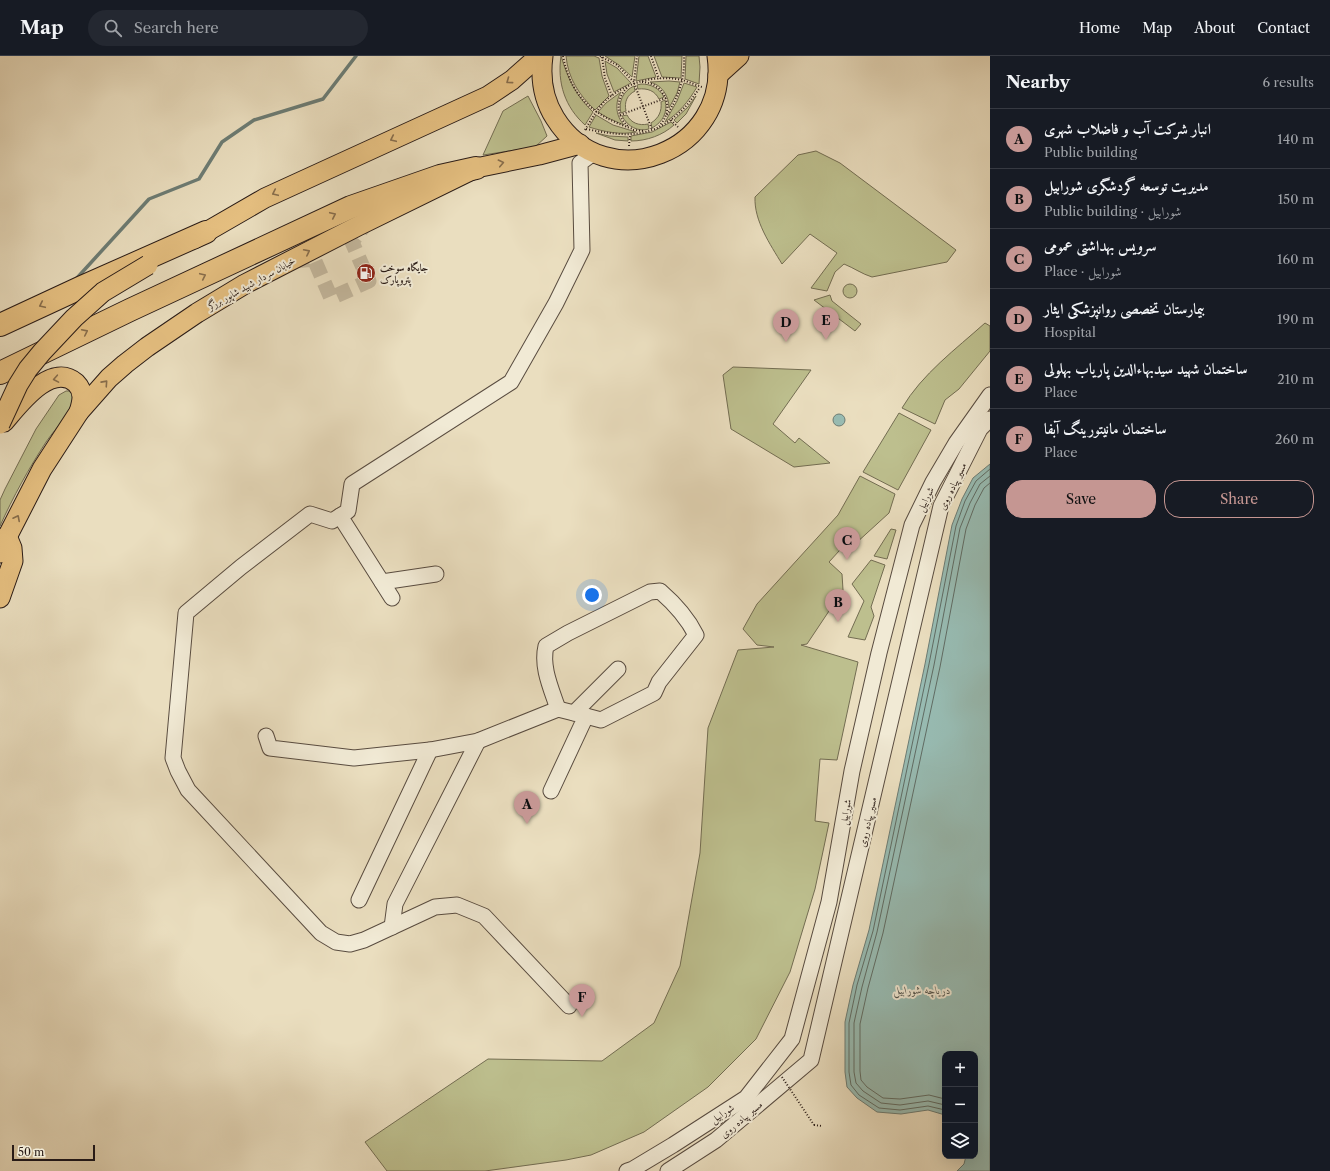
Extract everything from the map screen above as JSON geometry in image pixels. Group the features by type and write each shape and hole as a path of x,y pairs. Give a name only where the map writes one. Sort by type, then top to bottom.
{"highway":[{"path":"0,373 130,310 351,207 440,176 476,168"},
{"path":"0,325 82,286 206,232"}],"main road":[{"path":"0,425 18,385 28,369 74,318 103,292 265,198 488,96 512,80 539,56"},
{"path":"543,56 542,77 547,102 559,124 567,134 587,136 610,158 636,160 660,154 683,142 696,129 707,114 716,90 710,78 717,56"},
{"path":"710,78 739,56"},
{"name":"خیابان سردار شهید شاپور برزگر","path":"0,598 13,561 12,548 4,545 42,469 79,412 109,378 125,364 197,313 251,281 358,226 476,168 539,155 587,136"},
{"path":"0,425 36,388 53,378 65,378 76,384 83,398 79,412"}],"street":[{"path":"569,1006 484,916 456,905 436,907 364,940 350,944 336,942 321,933 188,790 173,758 186,613 241,567 310,514 332,521 348,511 352,484 511,382 556,302 582,250 580,163 587,136"},
{"name":"شورابیل","path":"627,1171 673,1145 746,1098 792,1039 829,902 852,771 879,653 912,525 933,482 956,443 990,395"},
{"name":"مسیر پیاده روی","path":"668,1171 716,1140 811,1060 940,506 980,430 990,419"},
{"path":"340,516 392,598"},
{"path":"382,582 436,574"},
{"path":"266,736 270,748 354,758 430,750 478,741 558,709 601,720 654,693 659,682 696,635 686,618 660,591 650,592 568,633 546,646 543,657 546,675 558,709"},
{"path":"551,791 580,714 618,669"},
{"path":"392,927 396,904 478,741"},
{"path":"359,900 430,750"}],"path":[{"path":"564,56 572,84 586,103 596,112 614,123 646,132"},
{"path":"601,56 605,78 612,96"},
{"path":"601,56 620,68 634,83 652,130"},
{"path":"634,83 637,56"},
{"path":"651,56 659,79"},
{"path":"656,128 666,117 679,94 684,56"},
{"path":"702,87 682,80 659,79 634,83 606,100 596,112 587,136 609,134 630,135 652,130 671,120 686,106 710,78"},
{"path":"640,82 653,84 663,93 666,98 668,111 666,117"},
{"path":"630,86 620,96 618,103 620,115 623,121 633,129"},
{"path":"698,97 702,87"},
{"path":"620,115 666,98"},
{"path":"671,120 678,127"},
{"path":"673,130 681,123"},
{"path":"629,145 630,135"},
{"path":"624,144 635,144"},
{"path":"782,1076 814,1125 822,1126"}],"green space":[{"path":"561,56 573,87 593,112 585,125 572,110 564,94 560,76"},
{"path":"566,56 594,56 599,58 602,76 609,96 595,110 575,86 569,72"},
{"path":"605,56 635,56 632,77 619,65"},
{"path":"639,56 648,56 656,77 636,81"},
{"path":"654,56 682,56 681,78 662,77"},
{"path":"686,56 699,56 699,84 685,79"},
{"path":"605,61 617,68 631,83 614,92 607,74"},
{"path":"650,82 680,82 677,93 669,108 668,99 664,92 654,83"},
{"path":"684,83 697,87 683,107 665,122 677,101"},
{"path":"641,84 654,87 660,91 664,97 659,99 651,91 638,89 637,85"},
{"path":"634,86 635,91 628,97 626,102 626,111 621,113 620,105 622,97 630,88"},
{"path":"621,92 617,108 619,117 624,125 598,112 606,103"},
{"path":"528,96 547,136 535,147 483,155 503,111"},
{"path":"696,96 686,114 677,123 674,120 688,107"},
{"path":"665,100 666,109 664,116 656,126 652,128 651,123 658,117 661,102"},
{"path":"596,115 613,125 636,132 612,132 589,127"},
{"path":"627,115 636,123 641,125 648,124 649,129 641,130 630,126 622,116"},
{"path":"671,122 674,125 670,129 660,134 649,139 631,141 631,136 652,132"},
{"path":"596,133 609,136 628,137 628,141 615,140"},
{"path":"816,151 840,163 956,250 947,262 872,277 844,264 835,272 827,291 811,288 837,253 810,234 782,264 760,223 755,206 755,197 798,155"},
{"path":"850,284 855,286 857,291 855,296 850,298 845,296 843,291 845,286"},
{"path":"830,295 832,301 861,324 855,331 814,300"},
{"path":"985,323 990,326 990,351 959,389 945,400 935,424 902,408 929,373"},
{"path":"733,367 811,370 773,424 795,443 799,438 830,463 794,467 731,429 723,375"},
{"path":"66,391 72,391 76,395 74,402 33,462 0,526 0,500 5,489 36,429 59,395"},
{"path":"899,413 931,430 898,490 863,472"},
{"path":"860,476 895,494 889,513 855,544 850,539 829,562 842,574 843,590 807,644 801,645 858,662 837,760 820,759 815,821 829,823 815,889 790,972 756,1039 708,1087 644,1132 591,1155 566,1160 485,1171 387,1171 365,1142 488,1059 602,1061 654,1023 680,966 700,853 708,728 738,650 774,647 757,645 743,629 757,604 838,515"},
{"path":"891,529 896,530 887,559 874,556"},
{"path":"871,560 885,565 871,607 874,616 865,640 848,637 864,601 852,584"}],"water":[{"path":"837,414 841,414 845,420 841,426 837,426 833,422 833,418"},
{"name":"دریاچه شورابیل","path":"990,464 990,1171 957,1171 964,1164 965,1159 978,1159 978,1051 942,1051 942,1114 928,1110 901,1114 877,1112 857,1098 847,1087 845,1072 845,1022 853,985 869,930 925,664 952,525 962,499 973,478"}],"waterway":[{"path":"76,279 149,199 199,179 222,142 254,120 323,99 356,56"}],"tunnel":[{"path":"294,261 314,259 331,298 369,281 352,242 367,222"}],"place":[{"name":"جایگاه سوخت پتروپارک","path":"366,273"},
{"name":"ساختمان شهید سیدبهاءالدین پاریاب بهلولی","path":"826,340"},
{"name":"بیمارستان تخصصی روانپزشکی ایثار","path":"786,342"},
{"name":"سرویس بهداشتی عمومی","path":"847,560"},
{"name":"مدیریت توسعه گردشگری شورابیل","path":"838,622"},
{"name":"انبار شرکت آب و فاضلاب شهری","path":"527,824"},
{"name":"ساختمان مانیتورینگ آبفا","path":"582,1017"}]}
